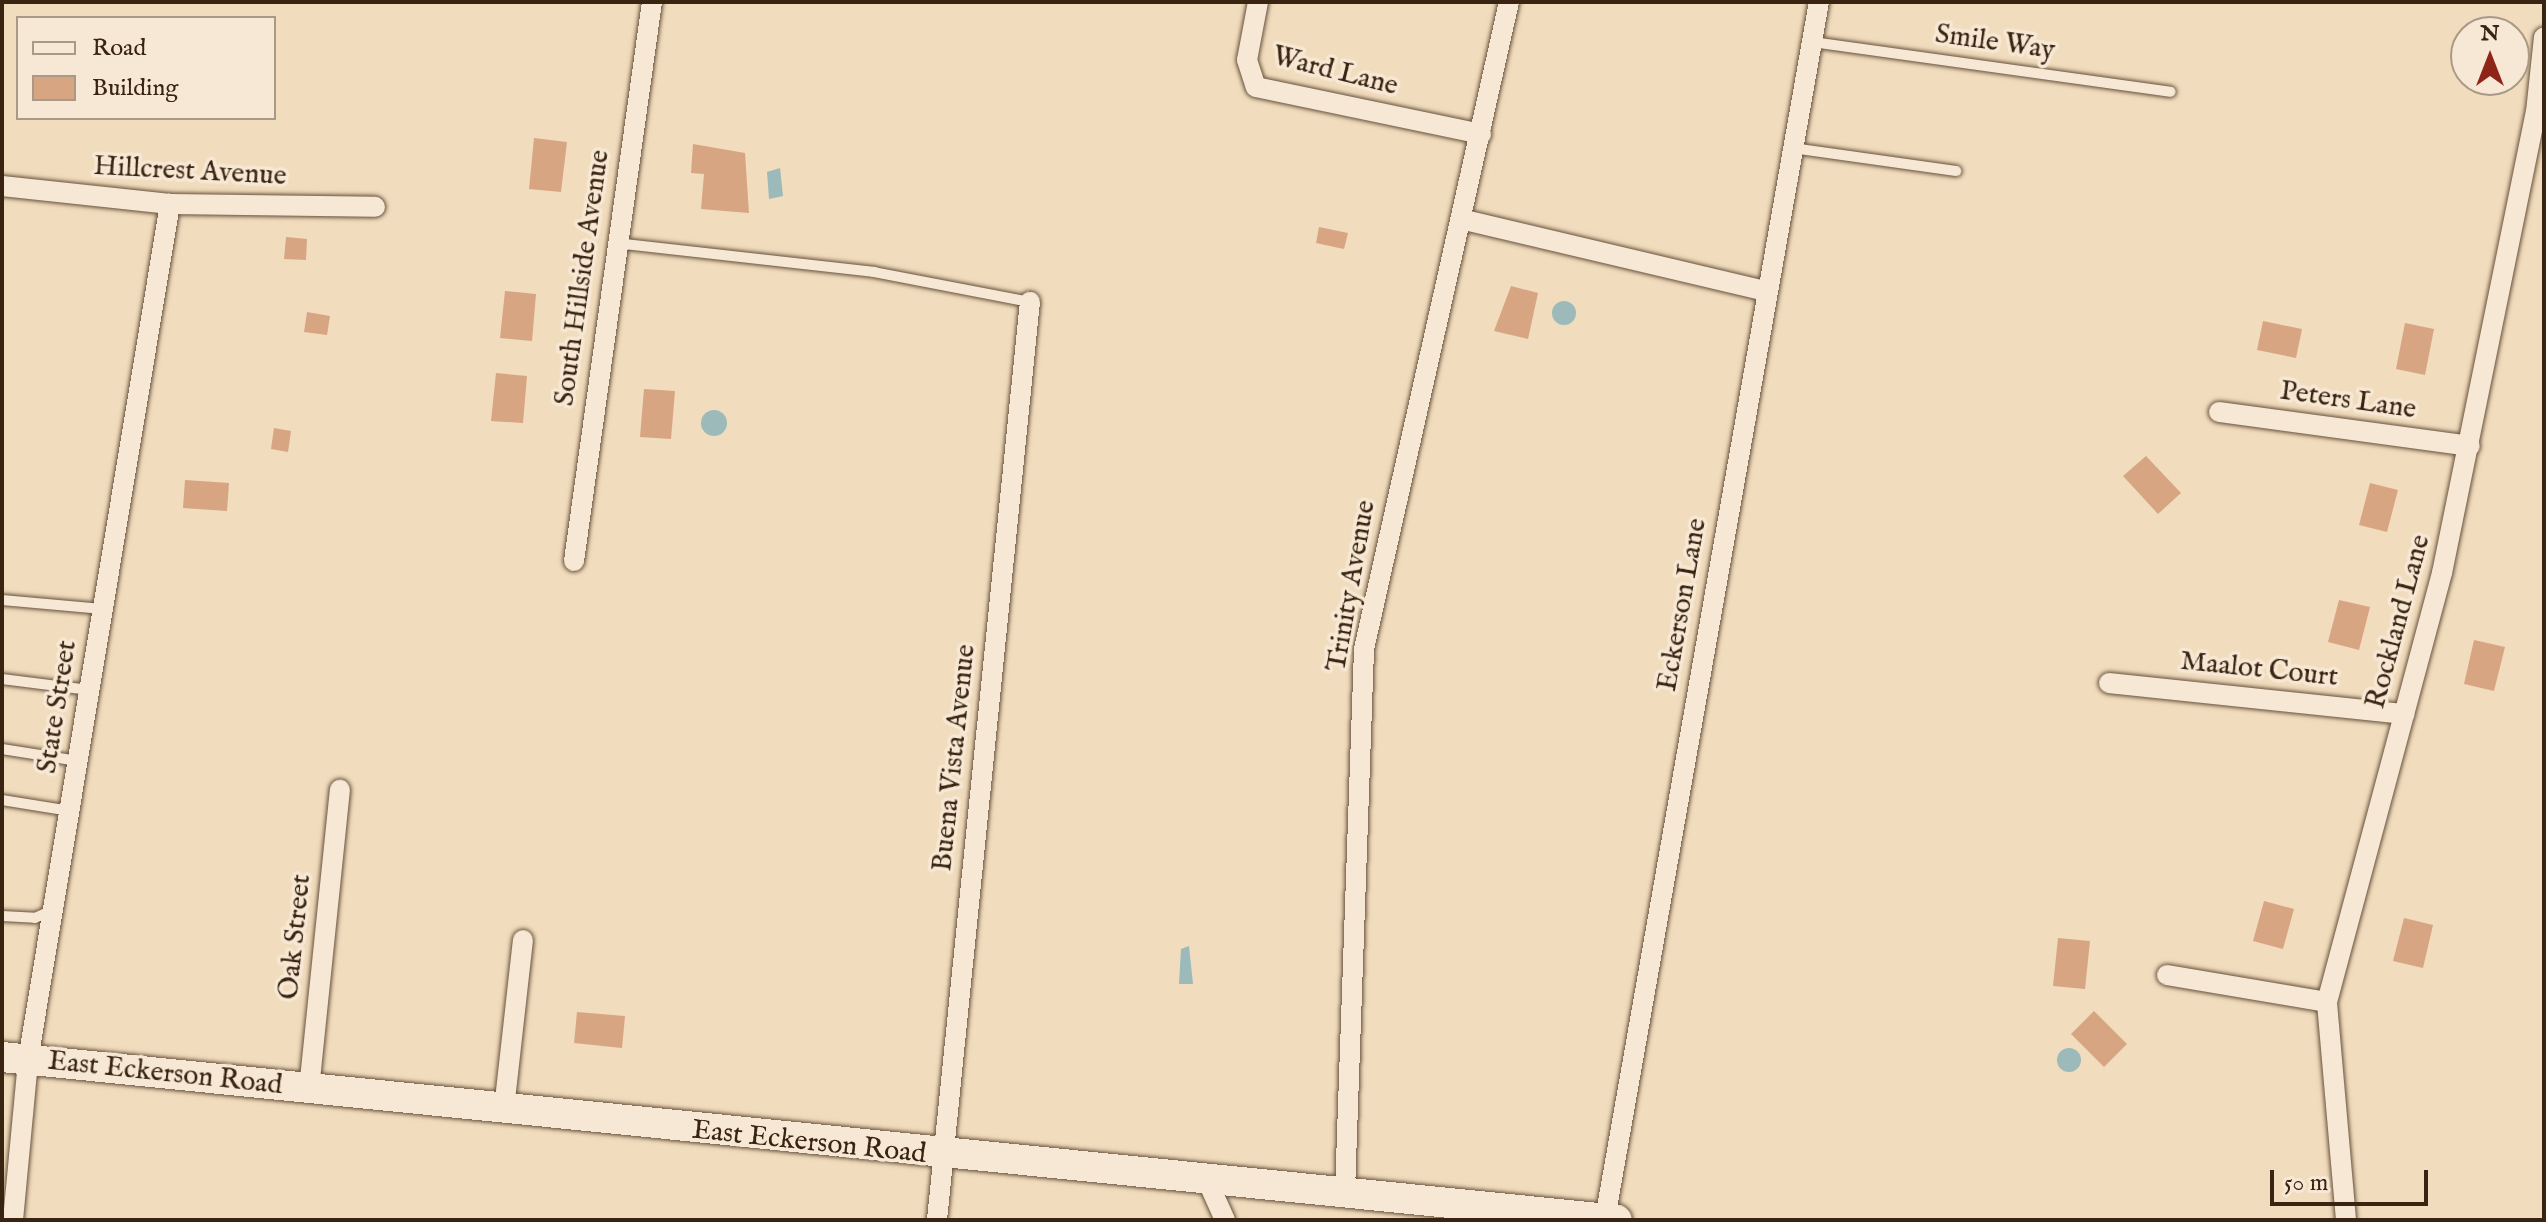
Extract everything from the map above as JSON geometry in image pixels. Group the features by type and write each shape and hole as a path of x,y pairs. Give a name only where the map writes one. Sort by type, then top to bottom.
{"street":[{"name":"South Hillside Avenue","path":"574,561 614,243 652,2"},
{"name":"Ward Lane","path":"1258,2 1247,60 1256,87 1481,134"},
{"name":"Trinity Avenue","path":"1345,1191 1364,649 1421,373 1465,220 1509,2"},
{"name":"Eckerson Lane","path":"1611,1219 1766,291 1819,2"},
{"name":"Rockland Lane","path":"2346,1220 2327,1002 2404,714 2470,446 2544,37"},
{"name":"Hillcrest Avenue","path":"2,186 170,204 375,207"},
{"name":"State Street","path":"10,1210 15,1058 53,909 170,204"},
{"path":"1465,220 1766,291"},
{"name":"Buena Vista Avenue","path":"937,1220 1030,302"},
{"name":"Peters Lane","path":"2219,412 2470,446"},
{"name":"Maalot Court","path":"2109,683 2404,714"},
{"name":"Oak Street","path":"309,1089 340,790"},
{"path":"504,1109 523,940"},
{"path":"2167,975 2327,1002"},
{"name":"East Eckerson Road","path":"15,1058 942,1157 1208,1182 1345,1191 1611,1219"},
{"path":"1208,1182 1225,1220"}],"lane":[{"name":"Smile Way","path":"1812,42 2171,92"},
{"path":"1792,148 1956,171"},
{"path":"614,243 874,272 1030,302"},
{"path":"2,600 103,609"},
{"path":"2,679 89,690"},
{"path":"2,749 78,761"},
{"path":"2,800 70,811"},
{"path":"2,916 35,918 53,909"}],"water":[{"path":"780,168 783,196 769,199 767,172"},
{"path":"1564,301 1572,305 1576,313 1572,321 1564,325 1556,321 1552,313 1556,305"},
{"path":"714,410 723,414 727,423 723,432 714,436 705,432 701,423 705,414"},
{"path":"1189,946 1193,984 1179,984 1181,949"},
{"path":"2069,1048 2077,1052 2081,1060 2077,1068 2069,1072 2061,1068 2057,1060 2061,1052"}],"building":[{"path":"534,138 567,142 561,192 529,189"},
{"path":"693,144 745,153 749,213 701,209 704,174 691,173"},
{"path":"1319,227 1348,233 1344,249 1316,243"},
{"path":"286,237 307,239 306,260 284,259"},
{"path":"1511,286 1538,293 1528,339 1494,331"},
{"path":"505,291 536,294 532,341 500,338"},
{"path":"307,312 330,316 327,335 304,332"},
{"path":"2263,321 2302,329 2296,358 2257,350"},
{"path":"2405,323 2434,329 2425,375 2396,369"},
{"path":"496,373 527,376 523,423 491,421"},
{"path":"644,389 675,391 671,439 640,437"},
{"path":"274,428 291,431 288,452 271,449"},
{"path":"2146,456 2181,493 2158,514 2123,476"},
{"path":"185,480 229,483 227,511 183,508"},
{"path":"2370,483 2398,490 2387,532 2359,525"},
{"path":"2339,600 2370,607 2359,650 2328,642"},
{"path":"2474,640 2505,647 2494,691 2464,684"},
{"path":"2264,901 2294,909 2283,949 2253,941"},
{"path":"2404,918 2433,925 2423,968 2393,961"},
{"path":"2058,938 2090,941 2085,989 2053,986"},
{"path":"2094,1011 2127,1044 2104,1067 2071,1034"},
{"path":"577,1012 625,1016 622,1048 574,1043"}]}
